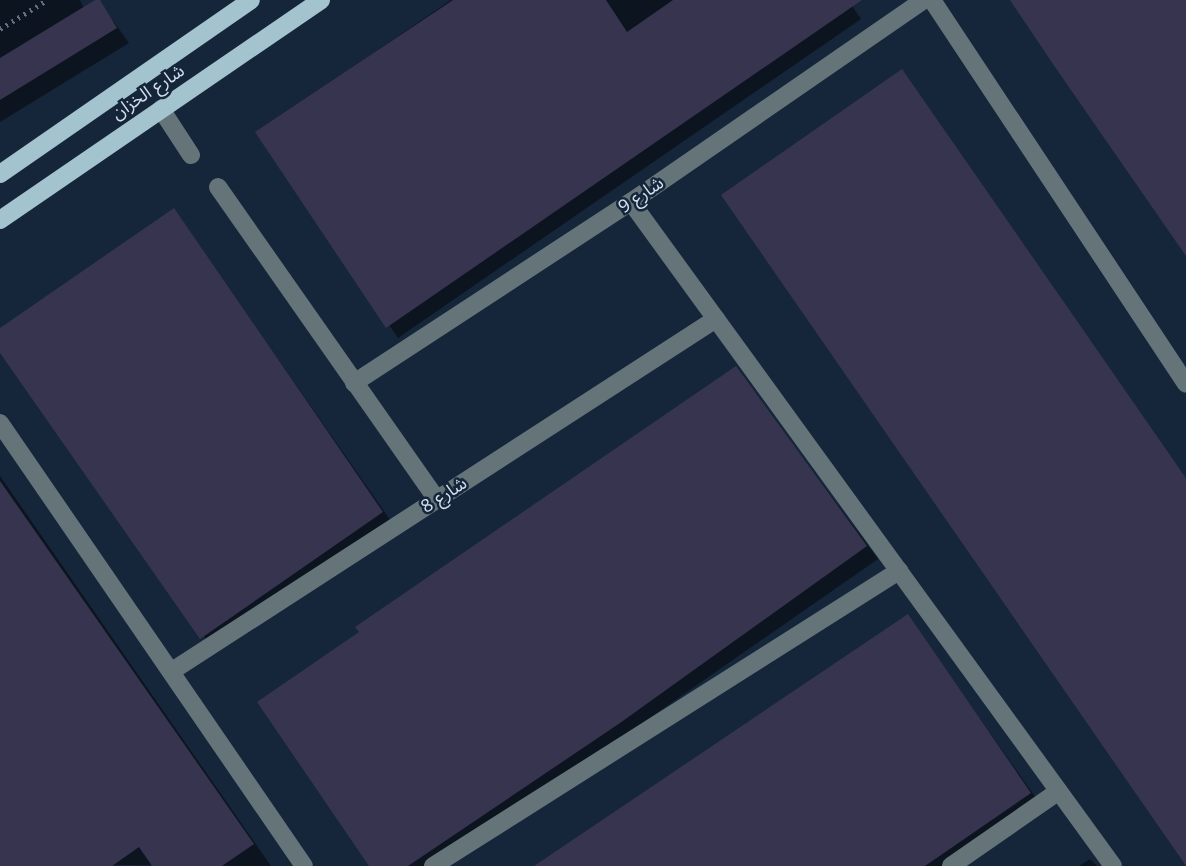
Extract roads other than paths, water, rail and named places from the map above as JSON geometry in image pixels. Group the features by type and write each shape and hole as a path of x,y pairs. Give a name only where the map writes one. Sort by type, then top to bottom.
{"main road":[{"name":"شارع الخزان","path":"0,174 251,0"},
{"name":"شارع الخزان","path":"0,220 321,0"}],"street":[{"name":"شارع 9","path":"354,383 631,202 924,0"},
{"path":"932,0 1186,384"},
{"path":"161,108 191,155"},
{"path":"218,187 438,500"},
{"path":"631,202 1113,866"},
{"name":"شارع 8","path":"172,671 716,319"},
{"path":"0,424 304,866"},
{"path":"433,866 899,571"},
{"path":"951,866 1059,792"}]}
